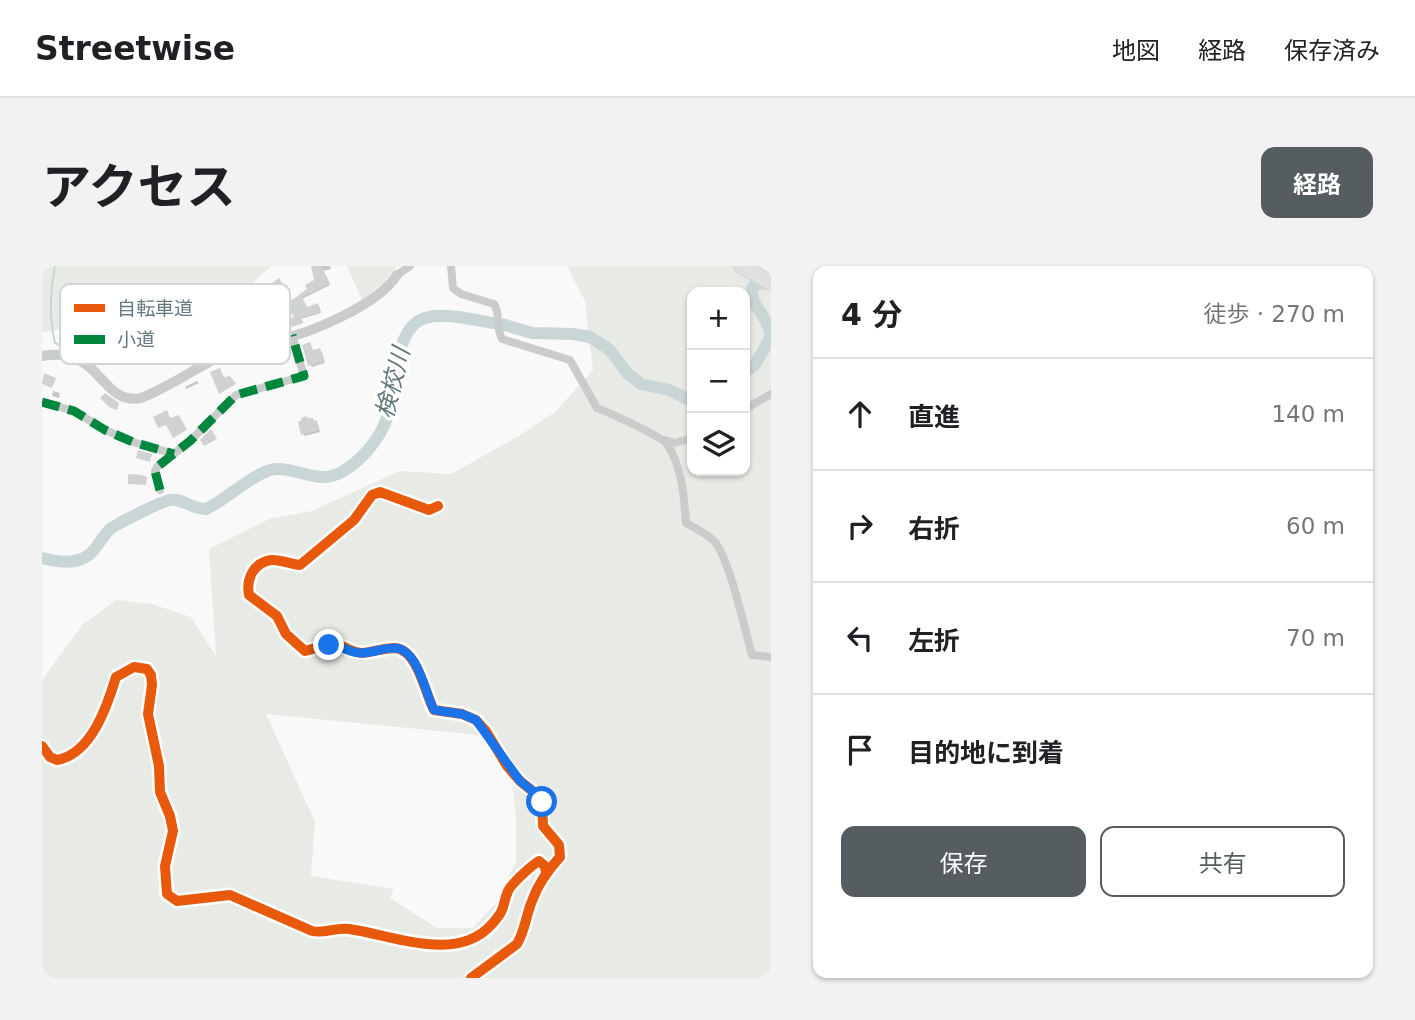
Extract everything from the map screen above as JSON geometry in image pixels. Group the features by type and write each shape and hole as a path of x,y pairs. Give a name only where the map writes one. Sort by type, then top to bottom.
{"highway":[{"path":"741,266 771,283"},
{"path":"753,266 771,276"}],"street":[{"path":"160,490 155,471 163,461 174,454 236,395 304,376 292,335 318,328 349,313 384,292 399,271 410,266"},
{"path":"451,266 453,288 461,294 494,304 497,309 497,329 502,338 570,360 597,408 665,440 675,443 687,439"},
{"path":"42,356 60,356"},
{"path":"84,364 117,395 136,399 149,395 206,364"},
{"path":"750,406 771,394"},
{"path":"42,402 74,411 105,430 133,442 174,454"},
{"path":"665,440 681,477 686,523 713,541 719,549 731,578 752,655 771,657"},
{"path":"438,506 429,509 380,492 372,495 354,520 300,565 272,560 251,573 248,585 250,595 278,616 286,634 305,651 341,645 360,653 397,648 410,656 423,679 427,697 434,710 462,714 476,720 520,781 542,802 543,826 559,845 560,857 546,874 533,898 520,940 471,978"},
{"path":"42,746 50,757 57,760 72,756 86,744 103,715 116,677 134,667 147,669 152,685 148,714 159,766 160,792 173,831 165,866 165,882 167,894 177,901 230,895 312,931 323,933 345,928 422,943 460,943 470,942 488,929 504,910 512,884 536,862 539,861 545,866 546,874"}],"shaded area":[{"path":"42,266 271,266 251,284 60,284 60,329 42,332"},
{"path":"347,266 397,266 383,283 362,300"},
{"path":"567,266 771,266 771,978 42,978 42,680 83,624 117,600 152,604 191,617 216,656 209,549 269,519 312,511 400,471 451,474 519,436 555,412 593,370 585,301","holes":["266,714 479,735 512,782 516,818 516,862 495,904 473,928 437,928 390,898 394,889 311,876 315,822"]}],"building":[{"path":"311,266 321,266 330,283 302,297 307,307 318,303 321,312 301,318 303,322 290,327 290,318 294,317 290,311 290,297 292,300 307,289 305,285 314,280"},
{"path":"279,278 283,284 271,284"},
{"path":"310,342 313,350 320,348 324,361 308,366 302,345"},
{"path":"220,368 224,377 230,376 236,384 219,394 210,372"},
{"path":"44,373 56,378 52,388 42,384"},
{"path":"105,393 119,403 117,410 109,407 100,398"},
{"path":"167,410 170,418 179,415 187,430 173,438 166,425 158,428 153,417"},
{"path":"307,416 317,420 319,430 301,435 298,422"},
{"path":"211,429 217,439 204,446 200,440"},
{"path":"138,450 152,454 150,462 136,458"},
{"path":"128,474 147,477 146,485 128,484"}],"waterway":[{"path":"55,266 52,323 55,343 60,345"},
{"name":"検校川","path":"750,368 756,363 770,335 752,296 752,290 755,284 771,283"},
{"name":"検校川","path":"42,558 62,561 82,559 93,551 110,529 148,509 170,500 206,509 270,470 289,470 318,477 337,474 354,464 382,429 389,411 401,348 414,324 433,316 494,323"},
{"name":"検校川","path":"501,324 532,333 590,337 609,349 627,373 641,384 669,390 687,399"}],"marked path":[{"path":"160,490 155,471 157,467 190,441 236,395 304,376 292,335"},
{"path":"42,402 74,411 105,430 133,442 174,454"}],"cycle path":[{"path":"438,506 429,510 380,492 372,495 354,520 300,565 274,560 260,564 252,573 248,589 249,595 277,616 286,634 305,651 333,645 360,653 395,648 410,656 434,710 462,714 476,720 486,731 507,766 542,802 543,826 559,845 560,857 537,889 517,944 471,978"},
{"path":"42,746 50,757 57,760 79,749 96,727 116,677 134,667 147,669 152,685 148,714 159,766 160,792 173,831 165,866 167,894 177,901 230,895 312,931 349,929 404,941 443,945 478,936 492,924 502,911 510,888 539,861 545,866 546,874"}],"route":[{"path":"329,645 341,645 360,653 397,648 404,651 410,656 423,679 427,697 434,710 462,714 476,720 520,781 542,802"}]}
